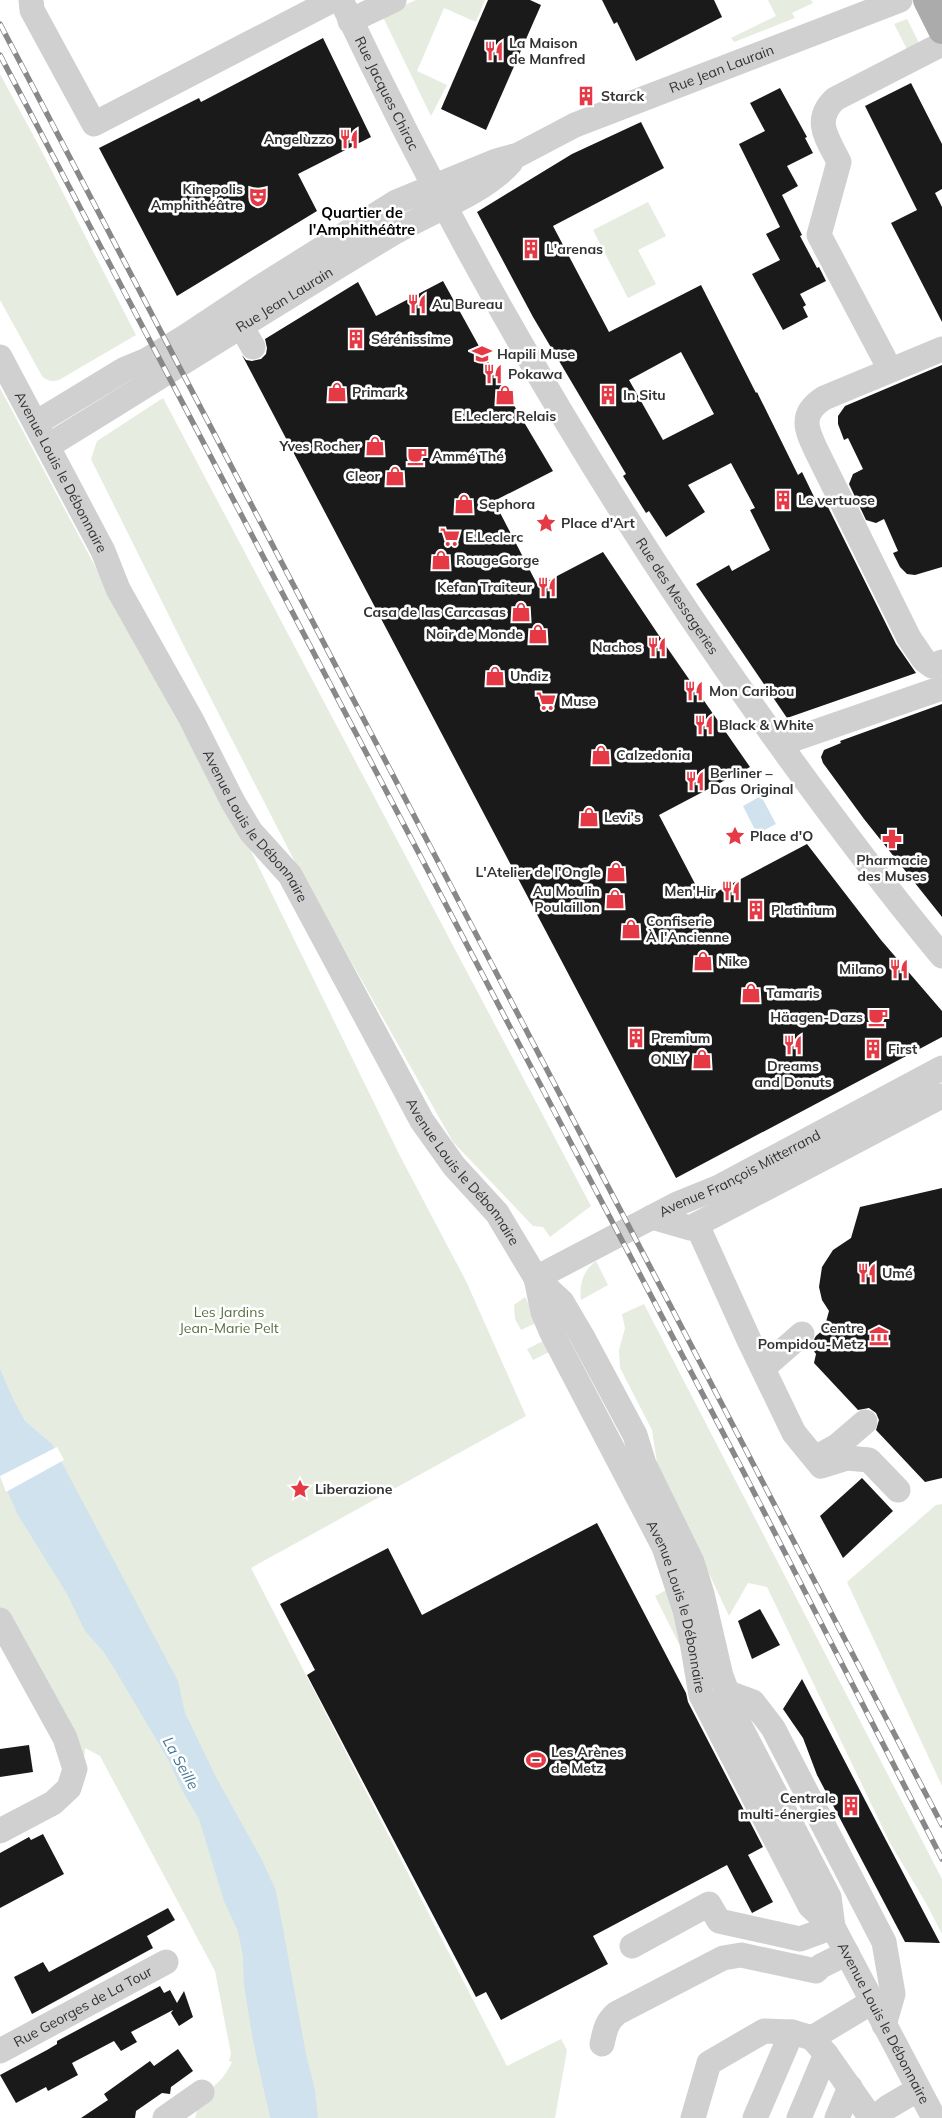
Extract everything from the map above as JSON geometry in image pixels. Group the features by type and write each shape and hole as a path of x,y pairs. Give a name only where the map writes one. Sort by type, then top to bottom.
{"main road":[{"path":"927,0 942,30"}],"street":[{"path":"31,0 32,10 94,124 333,0"},
{"path":"346,10 394,0"},
{"name":"Rue Jean Laurain","path":"48,446 394,232 437,196 486,184 502,172 518,155 575,125 900,0"},
{"name":"Rue Jacques Chirac","path":"346,10 437,196"},
{"path":"884,358 819,235 840,162 824,130 824,114 828,106 835,99 942,44"},
{"name":"Rue des Messageries","path":"437,196 526,354 698,631 885,886 942,956"},
{"name":"Rue Jean Laurain","path":"36,423 125,369 147,360 185,337 242,327"},
{"path":"942,349 824,398 815,404 808,415 806,425 813,444 910,638 924,660 932,666 942,662"},
{"name":"Avenue Louis le Débonnaire","path":"0,358 103,550 118,589 191,719 216,771 242,818 251,832 290,875 422,1122 454,1166 497,1214 536,1278 562,1302 635,1435 644,1464 692,1562 702,1594 726,1692 755,1758 829,1897 833,1927"},
{"path":"780,744 942,688"},
{"name":"Avenue François Mitterrand","path":"536,1278 677,1204 719,1187 942,1068"},
{"path":"652,1217 690,1228 942,1096"},
{"path":"697,1225 794,1433 821,1466 847,1458 869,1460 898,1490"},
{"name":"Avenue Louis le Débonnaire","path":"536,1278 543,1312 551,1331 664,1547 685,1610 701,1695 810,1906 833,1927 917,2090 934,2118"},
{"path":"763,1368 802,1334"},
{"path":"815,1458 838,1446 865,1422"},
{"path":"0,1620 65,1738 76,1769 69,1788 52,1803 0,1831"},
{"path":"726,1692 753,1702 773,1728 884,1942 893,1994 884,2025"},
{"path":"632,1946 709,1904 719,1921 800,1939 833,1927"},
{"path":"602,2044 606,2026 617,2013 723,1958 741,1955 816,1971 821,1966 847,1953"},
{"name":"Rue Georges de La Tour","path":"0,2051 166,1962"},
{"path":"755,2118 810,2041 872,2002"},
{"path":"693,2118 709,2063 764,2031 810,2041 850,2087 873,2118 917,2090"},
{"path":"799,2118 810,2041"},
{"path":"837,2118 850,2087"},
{"path":"164,2118 202,2092"}],"green space":[{"path":"416,0 485,0 476,22 444,8 417,71 447,85 431,116 382,15"},
{"path":"768,0 811,0 813,3 792,13 795,18 734,42 731,38 776,16"},
{"path":"907,19 920,45 908,51 894,24"},
{"path":"0,74 136,335 56,381 48,380 42,376 0,300"},
{"path":"648,202 666,236 638,250 656,284 628,298 593,230"},
{"name":"Les Jardins Jean-Marie Pelt","path":"0,388 225,810 250,849 400,1156 466,1281 526,1416 251,1568 507,2066 561,2039 567,2050 555,2118 295,2118 260,2068 270,2118 195,2118 202,2092 220,2081 232,2062 229,2061 231,2054 215,1971 100,1756 85,1748 84,1763 0,1608"},
{"path":"163,398 591,1206 550,1237 543,1227 533,1226 453,1142 295,862 187,652 91,459 97,441"},
{"path":"596,1261 608,1285 581,1300 583,1278"},
{"path":"525,1297 538,1322 521,1330 515,1319 514,1305"},
{"path":"644,1304 942,1879 942,1934 890,1843 767,1587 748,1583 729,1616 657,1463 652,1430 620,1368 619,1350 625,1328 622,1314"},
{"path":"547,1339 657,1549 678,1606 687,1653 684,1654 655,1596 668,1589 657,1560 549,1352 533,1360 527,1349"},
{"path":"942,1504 942,1786 847,1582 936,1505"}],"water":[{"path":"761,796 776,824 757,834 743,806"},
{"name":"La Seille","path":"0,1369 25,1421 52,1444 178,1681 185,1713 216,1777 262,1860 276,1891 306,2054 315,2090 318,2118 270,2118 253,2041 244,1985 243,1956 238,1931 224,1901 199,1819 182,1790 169,1761 117,1673 103,1651 85,1631 67,1594 18,1515 0,1475"}],"pier":[{"path":"57,1447 64,1460 6,1492 0,1476"}],"building":[{"path":"488,0 530,0 541,5 486,130 441,109"},
{"path":"602,0 714,0 722,17 636,61 617,22 614,24"},
{"path":"323,38 371,137 298,174 317,211 177,296 99,148 199,98 201,102"},
{"path":"911,83 942,144 942,189 935,193 942,207 942,322 891,223 917,210 865,106"},
{"path":"780,88 807,137 805,138 813,153 787,166 798,186 782,195 802,235 800,236 826,281 800,294 806,305 803,307 808,317 783,330 752,274 780,260 766,234 780,227 739,144 765,131 750,103"},
{"path":"641,122 664,168 553,226 609,332 701,285 798,475 802,472 817,503 824,499 896,644 916,673 787,718 696,584 729,565 732,571 770,550 750,510 755,508 731,463 688,485 705,512 666,537 649,511 646,513 623,476 626,474 533,317 477,212 572,154","holes":["681,352 714,414 663,440 629,380"]},
{"name":"Muse","path":"443,281 480,348 553,471 494,501 538,586 603,552 750,767 659,815 703,899 807,844 881,940 942,1011 942,1037 676,1178 242,355 246,360 261,359 266,354 265,339 358,282 376,316"},
{"path":"942,365 942,567 915,575 907,574 900,567 893,553 898,551 884,519 876,523 866,520 849,484 853,474 863,469 848,438 844,440 838,424 838,416 845,406"},
{"path":"942,704 942,917 864,819 823,763 821,757 824,750 841,743 840,741"},
{"name":"Centre Pompidou-Metz","path":"942,1188 942,1478 925,1482 876,1430 879,1420 876,1413 869,1408 858,1410 814,1363 816,1354 810,1346 816,1336 824,1329 829,1311 822,1300 819,1287 822,1267 833,1250 851,1238 860,1207"},
{"path":"862,1478 893,1511 843,1558 820,1516"},
{"name":"Les Arènes de Metz","path":"597,1523 686,1693 688,1702 763,1847 748,1855 773,1902 752,1913 727,1865 593,1936 608,1964 501,2020 486,1992 476,1997 307,1675 315,1670 280,1604 388,1548 422,1615"},
{"path":"760,1609 780,1645 752,1659 738,1621"},
{"name":"Centrale multi-énergies","path":"802,1679 940,1943 905,1942 817,1775 803,1738 783,1709"},
{"path":"29,1745 33,1772 0,1777 0,1749"},
{"path":"43,1834 64,1874 0,1908 0,1853 29,1837 31,1840"},
{"path":"168,1908 175,1920 147,1936 153,1948 32,2014 14,1977 43,1962 49,1972"},
{"path":"160,1986 164,1993 170,1990 177,2003 184,1991 193,2017 179,2026 171,2013 173,2010 131,2032 137,2042 121,2051 114,2041 72,2063 78,2075 48,2091 46,2087 16,2103 0,2075 47,2050 57,2044 57,2041"},
{"path":"178,2049 193,2071 171,2087 170,2094 162,2093 136,2111 135,2118 81,2118 108,2100 104,2094 150,2061 154,2066"}],"railway":[{"path":"0,24 942,1825"},
{"path":"0,55 743,1471 942,1859"}],"place":[{"name":"La Maison de Manfred","path":"494,51"},
{"name":"Starck","path":"586,96"},
{"name":"Angelùzzo","path":"349,139"},
{"name":"Kinepolis Amphithéâtre","path":"258,197"},
{"name":"L'arenas","path":"531,249"},
{"name":"Au Bureau","path":"417,304"},
{"name":"Sérénissime","path":"356,339"},
{"name":"Hapili Muse","path":"482,354"},
{"name":"Pokawa","path":"493,374"},
{"name":"Primark","path":"337,392"},
{"name":"E.Leclerc Relais","path":"505,395"},
{"name":"In Situ","path":"608,395"},
{"name":"Yves Rocher","path":"375,446"},
{"name":"Ammé Thé","path":"417,456"},
{"name":"Cleor","path":"395,476"},
{"name":"Le vertuose","path":"783,500"},
{"name":"Sephora","path":"464,504"},
{"name":"Place d'Art","path":"546,523"},
{"name":"E.Leclerc","path":"450,537"},
{"name":"RougeGorge","path":"441,560"},
{"name":"Kefan Traiteur","path":"547,587"},
{"name":"Casa de las Carcasas","path":"521,612"},
{"name":"Noir de Monde","path":"538,634"},
{"name":"Nachos","path":"657,647"},
{"name":"Undiz","path":"495,676"},
{"name":"Mon Caribou","path":"694,691"},
{"name":"Muse","path":"546,701"},
{"name":"Black & White","path":"704,725"},
{"name":"Calzedonia","path":"601,755"},
{"name":"Berliner – Das Original","path":"695,781"},
{"name":"Levi's","path":"589,817"},
{"name":"Place d'O","path":"735,836"},
{"name":"Pharmacie des Muses","path":"892,839"},
{"name":"L'Atelier de l'Ongle","path":"616,872"},
{"name":"Men'Hir","path":"731,891"},
{"name":"Au Moulin Poulaillon","path":"615,899"},
{"name":"Platinium","path":"756,910"},
{"name":"Confiserie À l'Ancienne","path":"631,929"},
{"name":"Nike","path":"703,961"},
{"name":"Milano","path":"899,969"},
{"name":"Tamaris","path":"751,993"},
{"name":"Häagen-Dazs","path":"878,1017"},
{"name":"Premium","path":"636,1038"},
{"name":"Dreams and Donuts","path":"793,1045"},
{"name":"First","path":"873,1049"},
{"name":"ONLY","path":"702,1059"},
{"name":"Umé","path":"867,1273"},
{"name":"Centre Pompidou-Metz","path":"879,1336"},
{"name":"Liberazione","path":"300,1489"},
{"name":"Les Arènes de Metz","path":"536,1760"},
{"name":"Centrale multi-énergies","path":"851,1806"}],"district":[{"name":"Quartier de l'Amphithéâtre","path":"362,220"}]}
